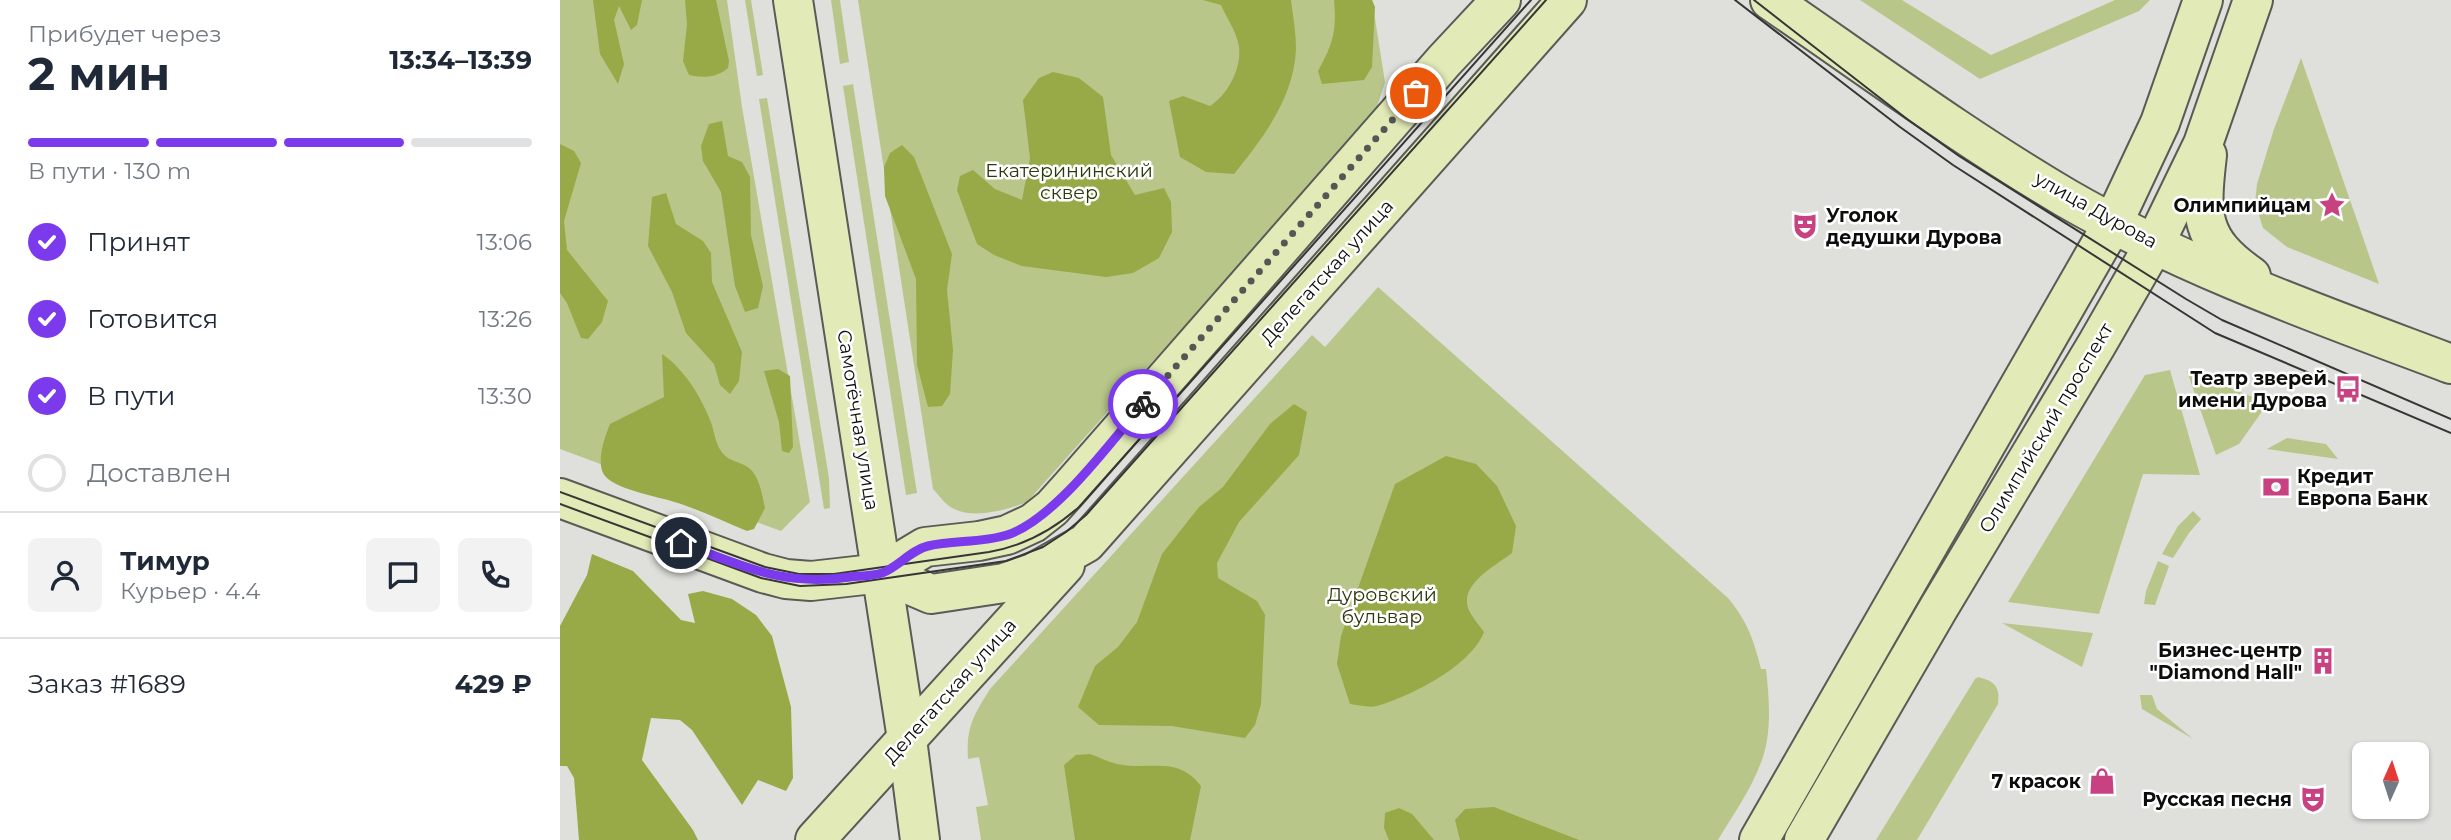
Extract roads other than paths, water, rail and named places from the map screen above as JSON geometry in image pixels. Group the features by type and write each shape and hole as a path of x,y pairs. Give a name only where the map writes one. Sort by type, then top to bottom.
{"main road":[{"name":"Самотёчная улица","path":"793,0 882,573 920,840"},
{"path":"560,498 775,576 811,581 882,573 925,547 1007,535 1033,523 1052,508 1444,61 1501,0"},
{"name":"Делегатская улица","path":"815,840 1086,543 1567,0"},
{"name":"улица Дурова","path":"1770,0 2066,198 2113,223 2147,256 2194,263 2451,364"},
{"path":"1759,840 2113,223 2160,123 2203,0"},
{"name":"Олимпийский проспект","path":"1804,840 2147,256 2203,144 2253,0"},
{"path":"2214,114 2205,175 2204,208 2209,231 2217,249 2260,283 2304,307"},
{"name":"Делегатская улица","path":"882,573 931,594 938,593 1004,583 1043,568 1086,543"}],"tram line":[{"path":"560,492 765,567 799,574 834,574 989,552 1014,546 1037,536 1079,507 1531,0"},
{"path":"560,504 761,578 800,586 846,584 1006,561 1043,547 1086,515 1546,0"},
{"path":"1735,0 1953,165 2215,333 2451,433"},
{"path":"1754,0 1959,156 2186,299 2222,320 2451,419"}],"place":[{"name":"Олимпийцам","path":"2332,205"},
{"name":"Уголок дедушки Дурова","path":"1805,226"},
{"name":"Театр зверей имени Дурова","path":"2348,389"},
{"name":"Кредит Европа Банк","path":"2276,487"},
{"name":"Бизнес-центр \"Diamond Hall\"","path":"2323,661"},
{"name":"7 красок","path":"2102,781"},
{"name":"Русская песня","path":"2313,799"}],"park label":[{"name":"Екатерининский сквер","path":"1069,181"},
{"name":"Дуровский бульвар","path":"1382,605"}]}
